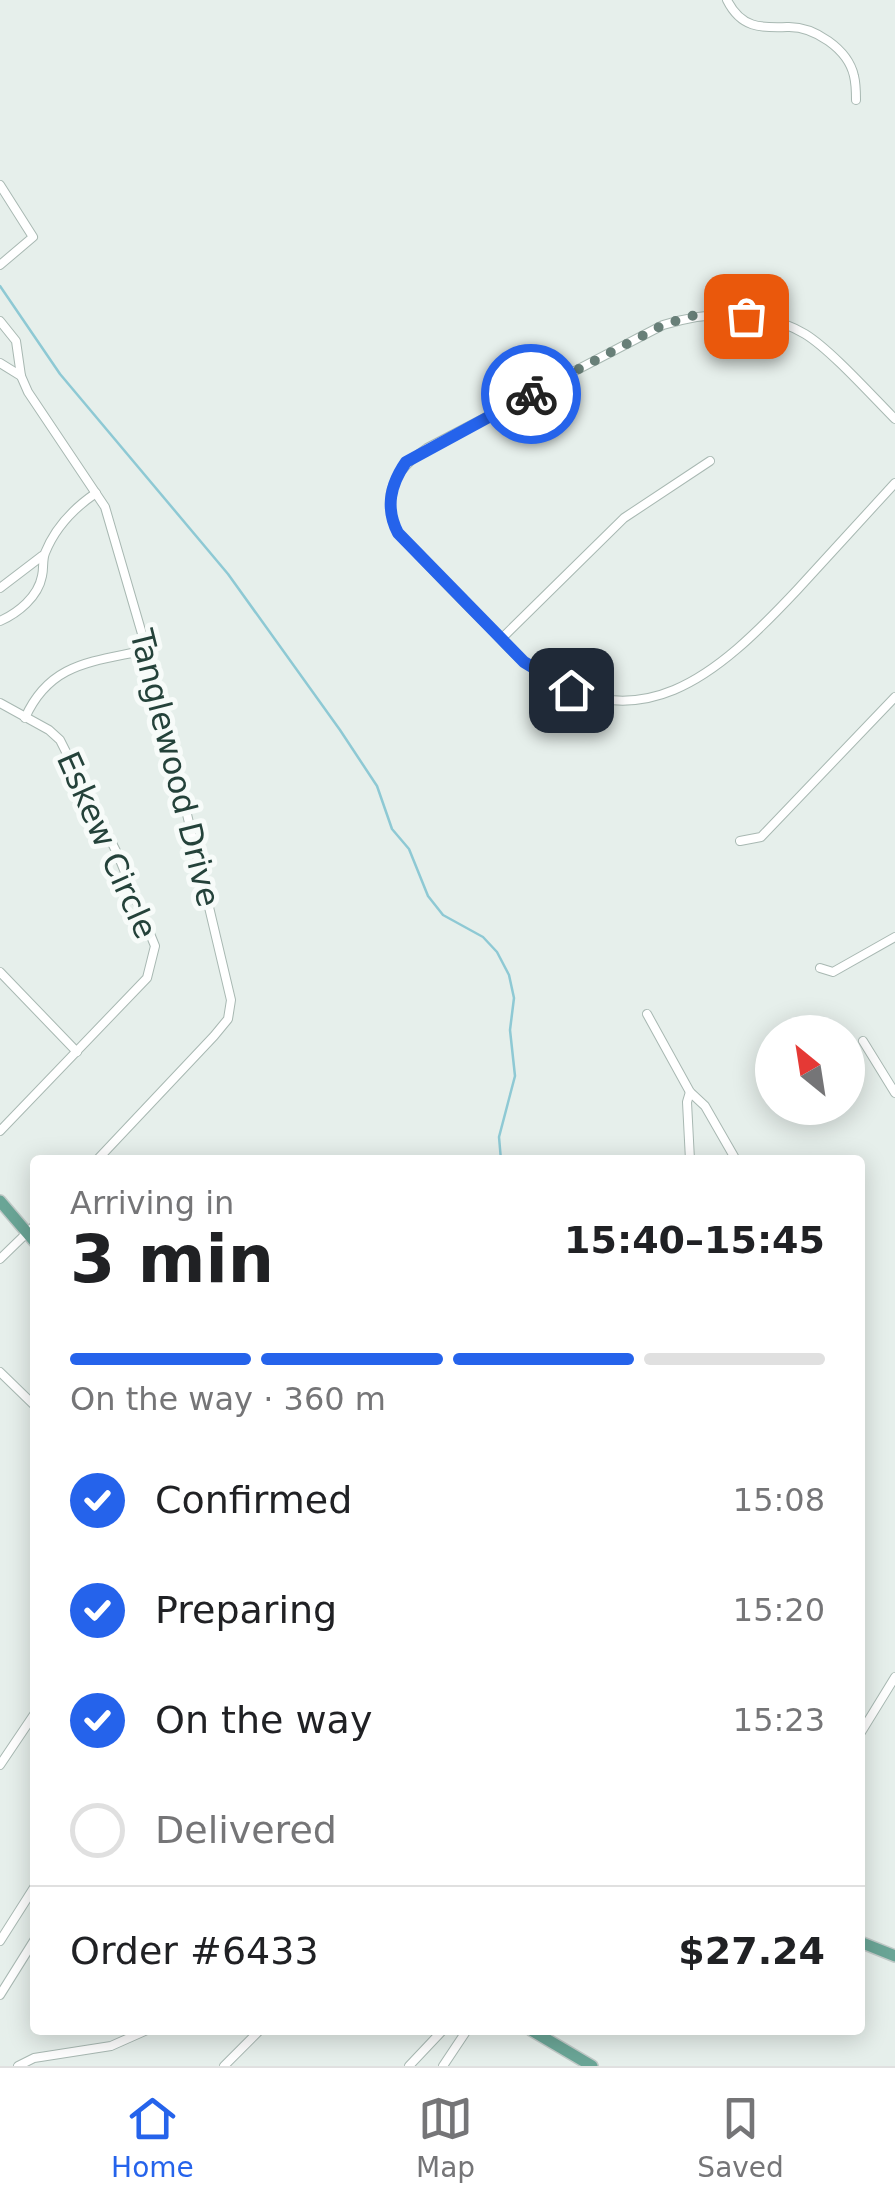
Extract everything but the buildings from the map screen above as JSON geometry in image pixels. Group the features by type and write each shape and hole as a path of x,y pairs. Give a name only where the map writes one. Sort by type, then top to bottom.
{"main road":[{"path":"0,1201 30,1231"},
{"path":"865,1944 895,1956"},
{"path":"539,2035 592,2066"}],"street":[{"path":"726,0 746,22 772,30 790,26 808,30 837,48 850,63 856,100"},
{"path":"0,184 32,237 0,265"},
{"path":"895,419 806,335 746,316 695,315 663,325 427,448 406,462 394,480 389,516 398,533 524,662 551,680 598,698 658,697 679,690 728,659 895,484"},
{"name":"Tanglewood Drive","path":"0,320 16,341 28,392 105,507 198,850 231,1000 228,1019 214,1036 102,1155"},
{"path":"0,363 22,376"},
{"path":"501,639 624,518 710,461"},
{"path":"0,588 45,552 69,515 96,493"},
{"path":"0,621 29,602 42,576 45,552"},
{"path":"25,718 48,680 67,669 146,650"},
{"path":"740,841 761,837 895,698"},
{"name":"Eskew Circle","path":"0,704 60,740 118,855 155,946 147,978 0,1131"},
{"path":"820,968 833,972 895,937"},
{"path":"0,972 77,1052"},
{"path":"647,1014 690,1092 705,1106 733,1155"},
{"path":"865,1045 895,1093"},
{"path":"690,1092 690,1155"},
{"path":"0,1259 30,1235"},
{"path":"0,1372 30,1401"},
{"path":"865,1726 895,1676"},
{"path":"0,1765 30,1720"},
{"path":"0,1941 30,1894"},
{"path":"0,1995 30,1948"},
{"path":"18,2066 34,2058 111,2046 136,2035"},
{"path":"224,2066 255,2035"},
{"path":"410,2066 438,2035"},
{"path":"443,2066 464,2035"}],"waterway":[{"path":"0,286 60,374 228,574 340,730 377,786 392,829 409,849 428,896 443,915 483,937 497,952 509,975 514,998 510,1030 515,1076 499,1137 501,1155"}],"way so far":[{"path":"531,394 663,325 695,315 746,316"}],"route":[{"path":"531,394 406,462 394,480 389,516 398,533 524,662 571,690"}]}
